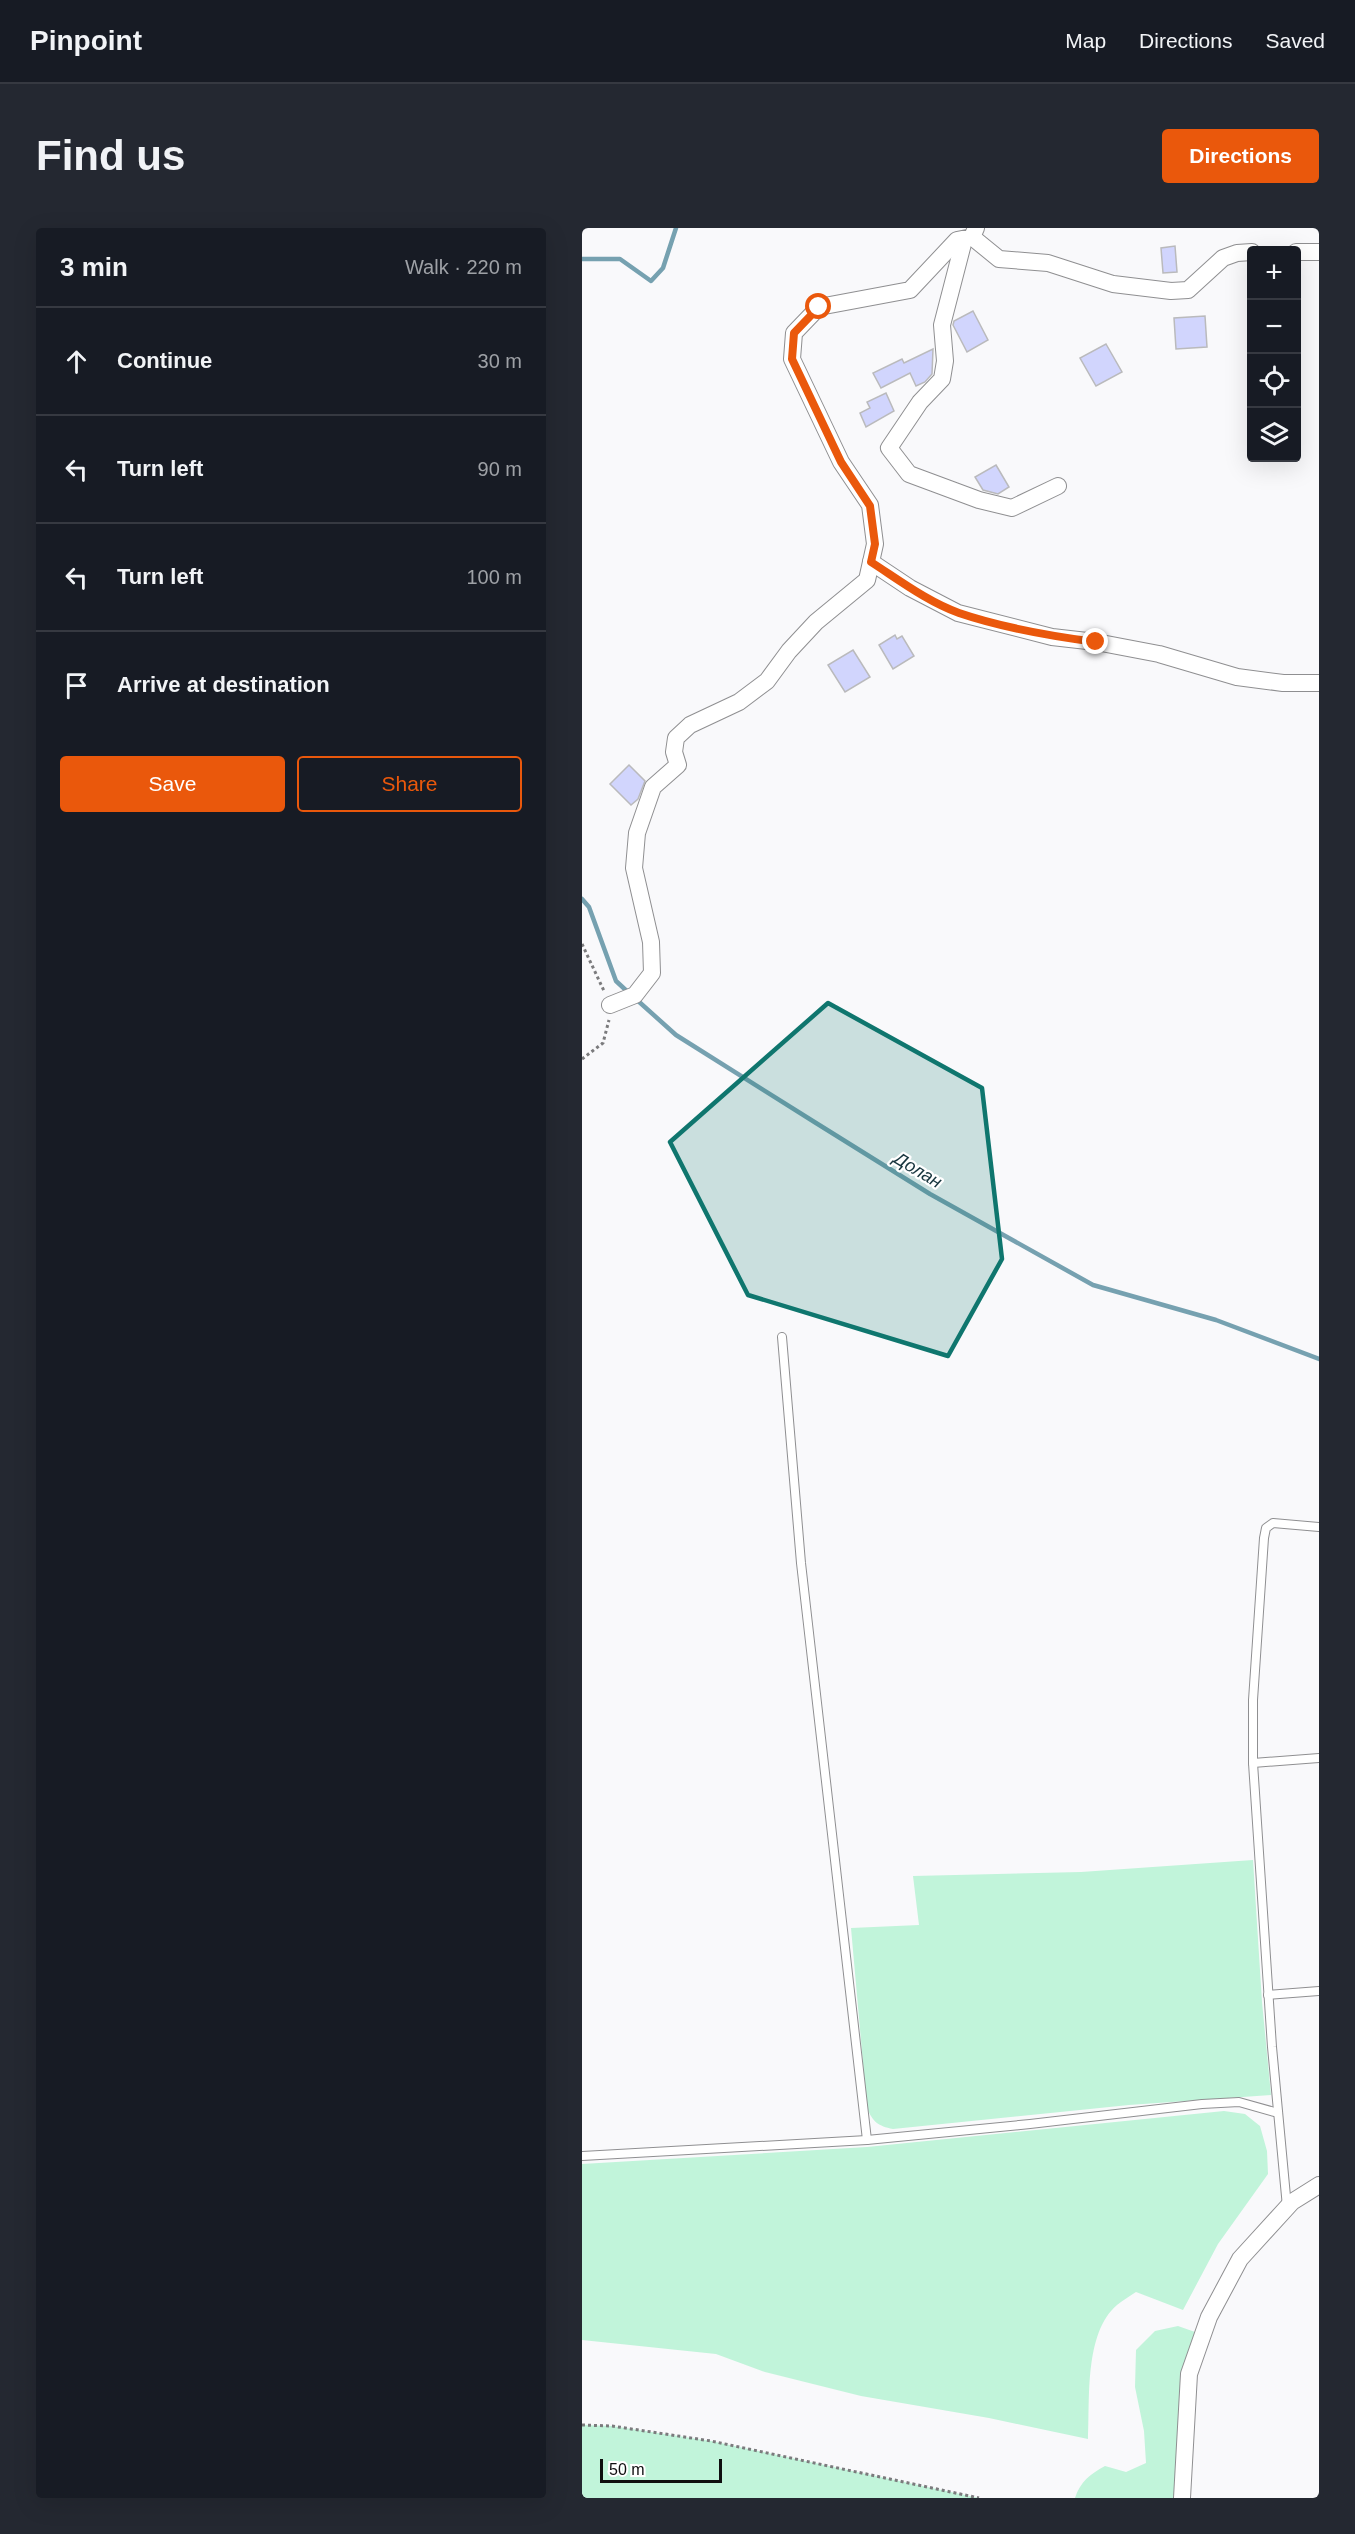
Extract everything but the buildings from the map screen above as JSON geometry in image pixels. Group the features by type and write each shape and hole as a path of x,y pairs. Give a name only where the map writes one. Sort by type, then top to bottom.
{"street":[{"path":"971,235 999,260 1048,263 1104,282 1171,291 1188,290 1224,258 1247,252"},
{"path":"971,235 942,325 945,361 942,379 920,402 889,448 909,474 1001,506 1012,508 1058,486"},
{"path":"610,1005 635,995 652,973 651,942 634,868 635,850 637,833 653,787 678,765 674,752 676,738 690,725 740,702 767,681 802,636 829,610 859,589 867,580 875,544 870,506 841,462 792,359 794,333 819,307 910,290 957,240 971,235"},
{"path":"1301,252 1319,252"},
{"path":"871,562 910,588 958,613 1052,637 1096,642 1159,654 1237,677 1283,683 1319,683"},
{"path":"1182,2498 1189,2374 1209,2317 1240,2259 1287,2207 1319,2186"}],"lane":[{"path":"782,1337 801,1563 867,2140"},
{"path":"1287,2207 1268,1995 1254,1763 1253,1700 1266,1528 1273,1522 1319,1527"},
{"path":"1254,1763 1319,1758"},
{"path":"1268,1995 1319,1991"},
{"path":"582,2156 867,2140 1202,2104 1239,2102 1278,2113"}],"path":[{"path":"582,2425 612,2426 711,2441 979,2498"}],"highlighted area":[{"path":"828,1003 982,1088 1002,1259 948,1356 748,1295 670,1142"}],"green space":[{"path":"1253,1860 1262,2002 1271,2095 1129,2105 893,2129 880,2125 871,2117 867,2108 851,1928 919,1925 913,1876 1081,1872"},
{"path":"1224,2111 1245,2114 1260,2126 1267,2151 1268,2174 1218,2244 1183,2310 1136,2292 1117,2305 1106,2317 1094,2349 1091,2368 1088,2439 989,2418 861,2396 765,2372 716,2354 582,2340 582,2164 867,2147"},
{"path":"1178,2326 1195,2332 1188,2359 1175,2498 1075,2498 1086,2479 1105,2466 1126,2472 1146,2463 1144,2431 1135,2387 1136,2350 1155,2331"},
{"path":"582,2425 612,2426 711,2441 979,2498 582,2498"}],"waterway":[{"path":"582,259 620,259 651,281 663,268 676,228"},
{"name":"Долан","path":"582,899 589,907 616,981 630,994"},
{"name":"Долан","path":"637,1000 676,1035 816,1123 930,1194 1093,1285 1216,1320 1319,1359"}],"route":[{"path":"819,307 794,333 792,359 841,462 870,506 875,534 871,562 910,588 958,613 1052,637 1096,642"}]}
